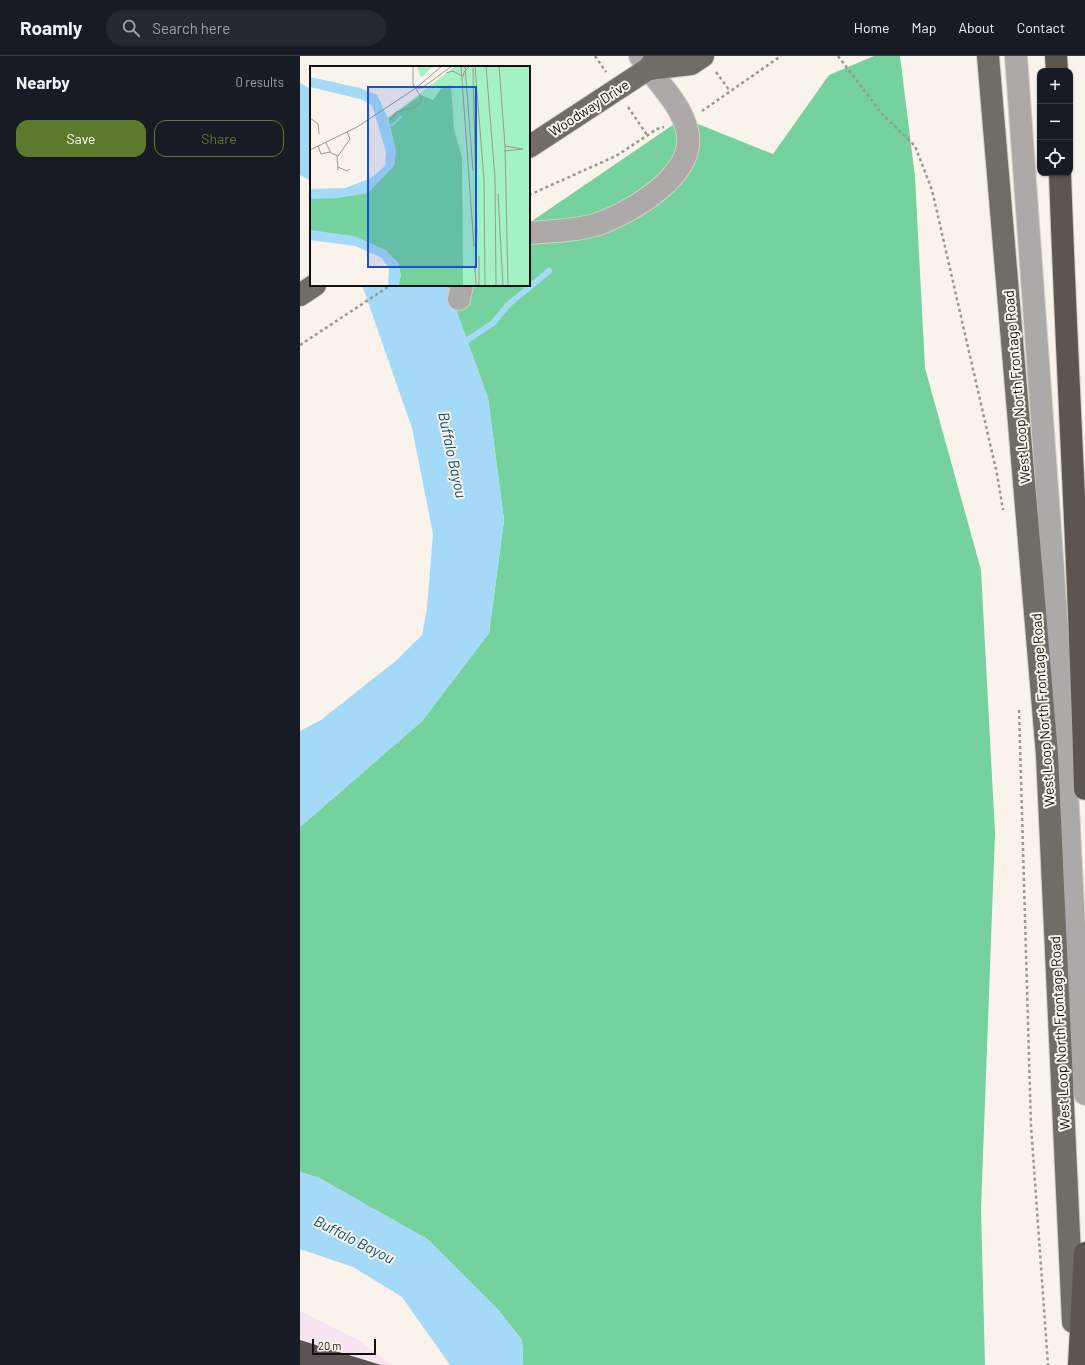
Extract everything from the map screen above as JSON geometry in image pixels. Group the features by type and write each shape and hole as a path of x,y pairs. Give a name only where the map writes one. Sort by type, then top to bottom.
{"highway":[{"path":"1056,56 1057,68"},
{"path":"1060,176 1082,680 1085,789"},
{"path":"1079,1365 1085,1254"}],"main road":[{"name":"Woodway Drive","path":"530,146 649,60 691,64 703,56"},
{"name":"West Loop North Frontage Road","path":"988,56 1009,290 1047,755 1075,1365"},
{"path":"300,294 313,286"}],"lane":[{"path":"1016,56 1063,710 1080,1044 1085,1094"},
{"path":"530,233 597,224 627,212 652,194 681,166 689,148 687,130 675,102 649,60"}],"path":[{"path":"530,195 616,156 657,129 684,124 780,56"},
{"path":"838,56 883,115 915,146 932,190 997,474 1003,512"},
{"path":"635,119 647,135"},
{"path":"300,345 389,286"},
{"path":"1019,707 1031,1126 1048,1365"}],"shaded area":[{"path":"300,1311 360,1341 392,1365 300,1365"}],"green space":[{"path":"874,56 900,56 915,177 925,368 981,570 995,833 981,1209 985,1365 523,1365 522,1340 500,1312 427,1239 319,1178 300,1172 300,827 422,721 489,633 504,520 488,398 447,286 530,286 530,222 683,118 773,154 829,75"}],"water":[{"path":"300,83 310,88 310,180 300,175"},
{"name":"Buffalo Bayou","path":"362,286 447,286 488,398 504,520 489,633 422,721 300,827 300,731 321,720 398,659 422,635 427,608 433,534 412,428"},
{"name":"Buffalo Bayou","path":"300,1172 319,1178 427,1239 500,1312 522,1340 523,1365 450,1365 402,1297 353,1267 300,1249"}],"building":[{"path":"300,1340 381,1365 300,1365"}],"waterway":[{"path":"460,345 493,323 509,304 549,271"}]}
